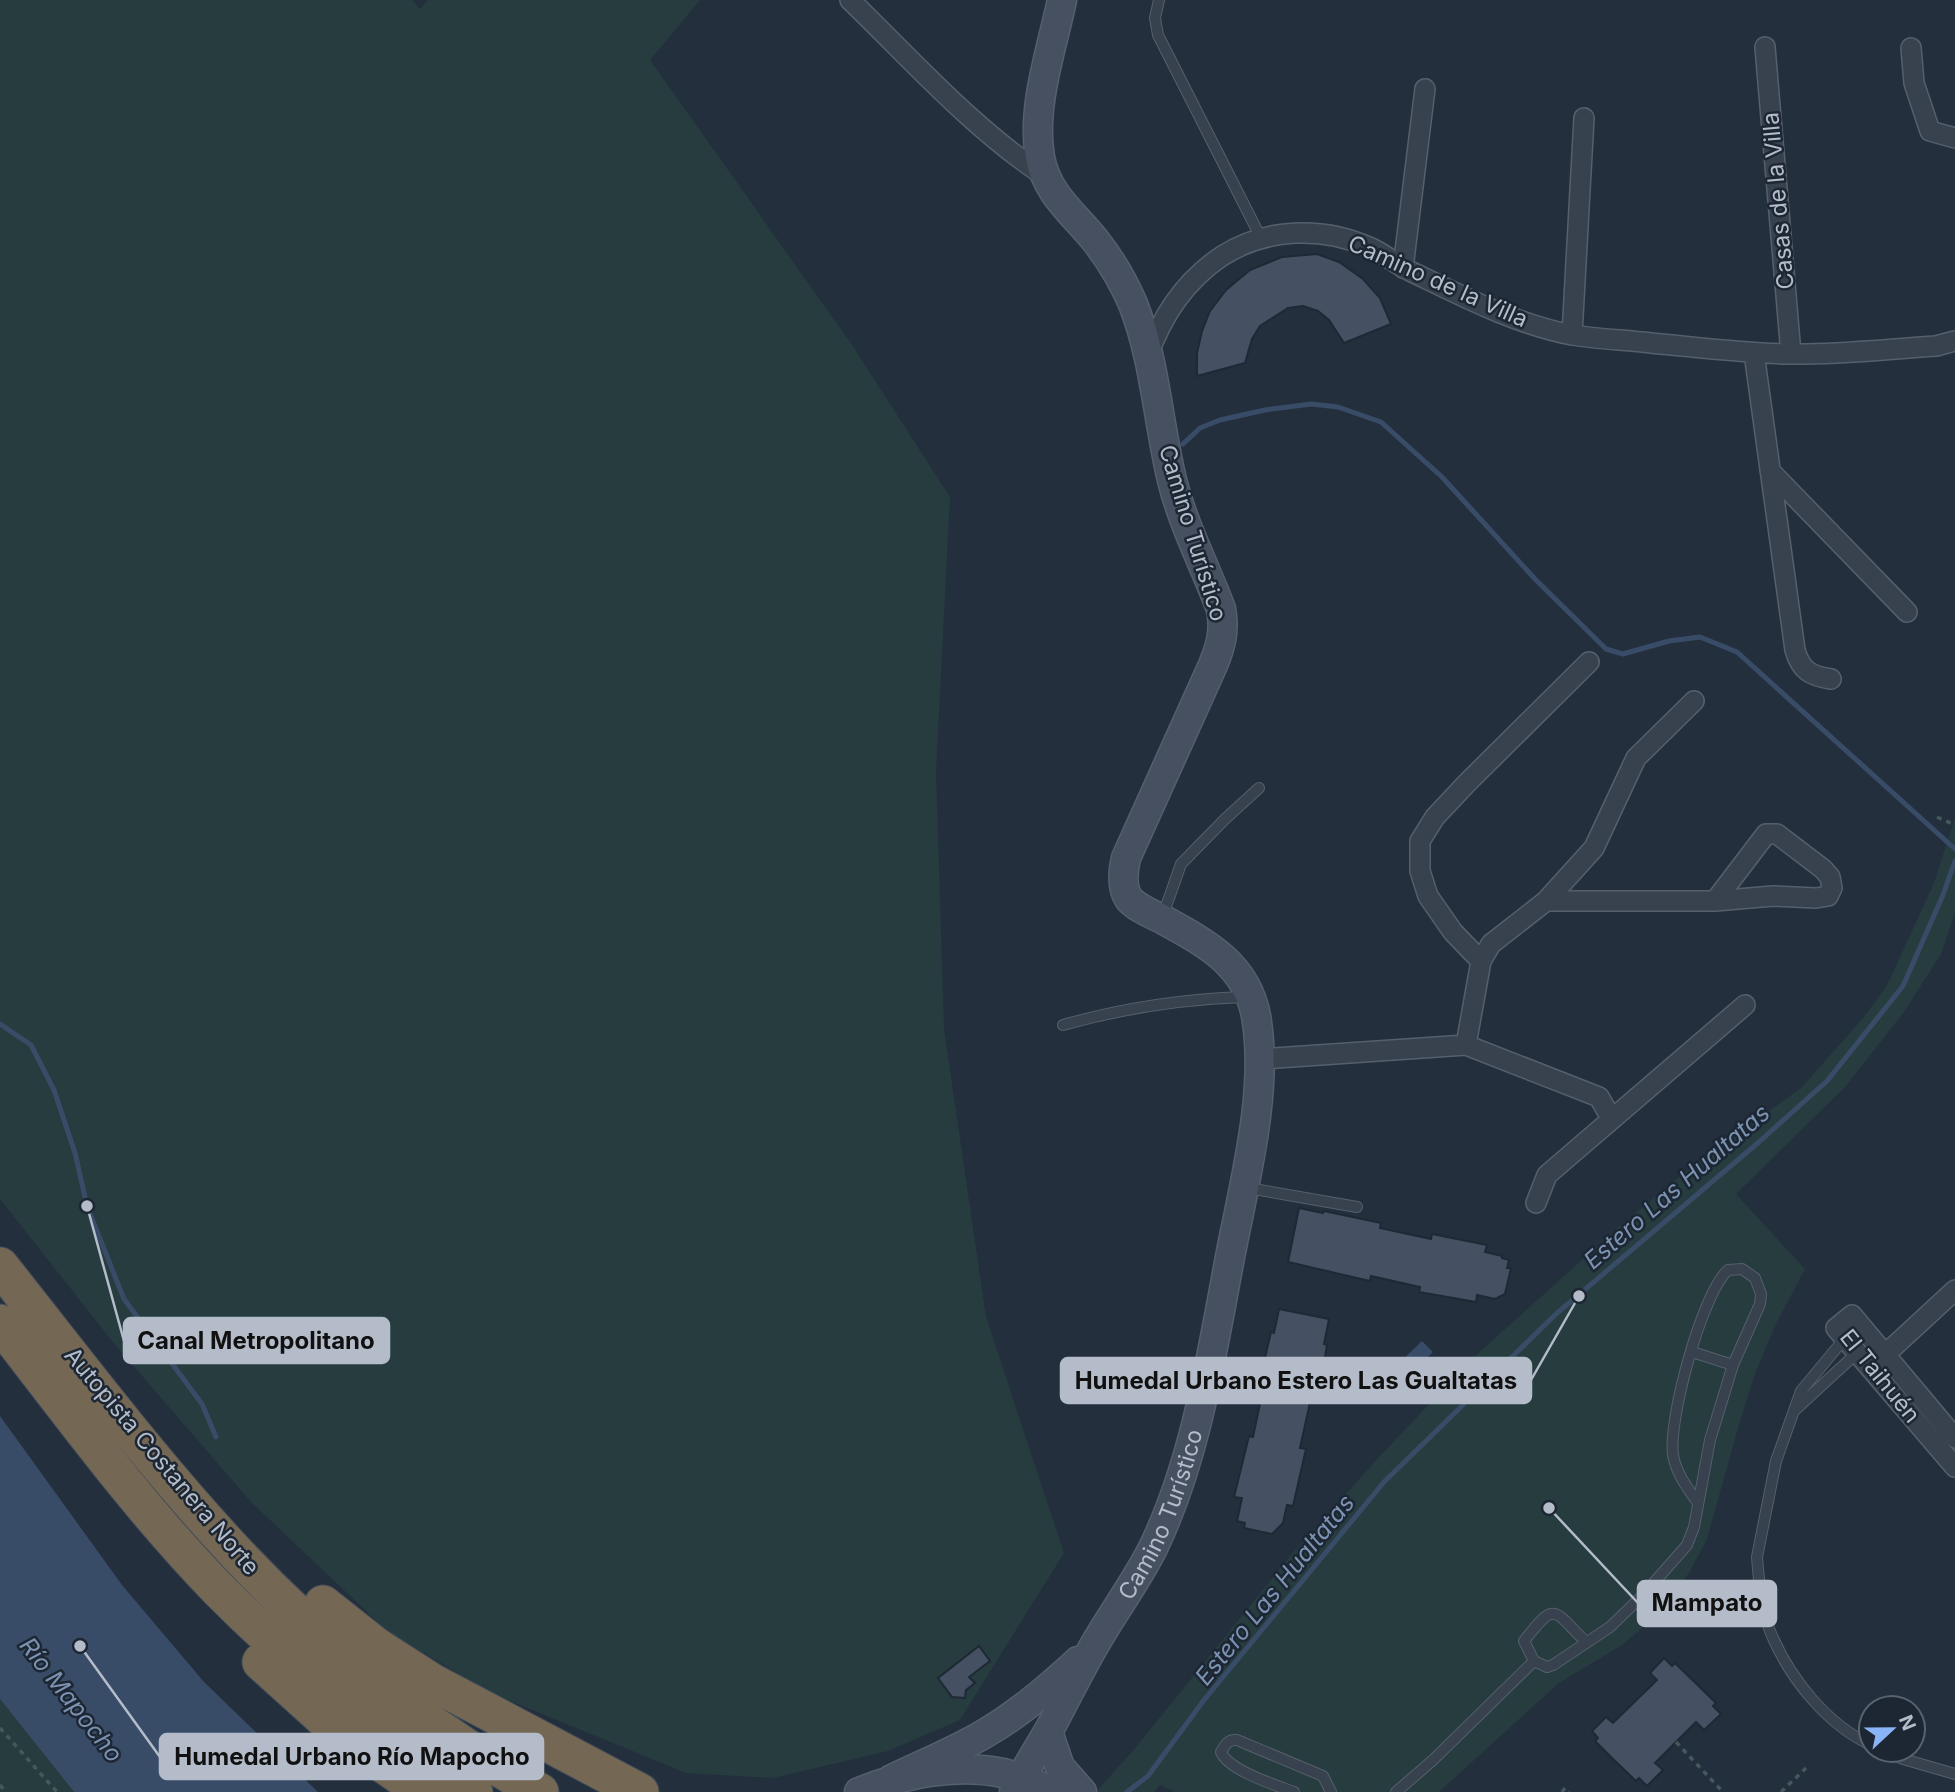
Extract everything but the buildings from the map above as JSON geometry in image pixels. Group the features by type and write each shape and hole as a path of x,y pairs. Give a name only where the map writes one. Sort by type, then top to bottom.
{"highway":[{"name":"Autopista Costanera Norte","path":"0,1266 207,1521 242,1559 354,1663 439,1727 540,1792"},
{"name":"Autopista Costanera Norte","path":"0,1324 174,1541 220,1590 266,1635 353,1708 474,1792"},
{"path":"122,1418 311,1594 376,1646 465,1701 640,1792"},
{"path":"91,1440 164,1556 220,1621 277,1678 343,1735 423,1792"}],"main road":[{"path":"1046,177 1038,144 1038,118 1062,0"},
{"name":"Camino Turístico","path":"1017,1785 1098,1638 1144,1566 1161,1530 1180,1476 1202,1396 1244,1187 1261,1059 1259,1033 1251,997 1238,973 1206,943 1139,907 1129,898 1124,887 1124,865 1218,652 1224,624 1221,609 1185,524 1172,481 1148,357 1149,318 1105,254 1058,198 1046,177"},
{"path":"859,1792 984,1735 1045,1691 1098,1638"},
{"path":"1048,1732 1050,1745 1071,1791"},
{"path":"892,1779 928,1772 965,1770 1002,1773 1017,1785 1071,1791"}],"street":[{"name":"Camino Turístico","path":"850,0 979,126 1013,155 1046,177"},
{"name":"Casas de la Villa","path":"1765,47 1791,354"},
{"path":"1911,48 1914,83 1930,131 1955,138"},
{"path":"1402,268 1425,89"},
{"path":"1572,335 1584,118"},
{"name":"Camino de la Villa","path":"1149,318 1174,301 1205,269 1227,253 1261,238 1298,232 1336,236 1371,247 1402,268 1520,321 1572,335 1754,353 1791,354 1936,346 1955,341"},
{"path":"1754,353 1795,650 1799,666 1813,676 1831,679"},
{"path":"1770,471 1907,612"},
{"path":"1481,961 1453,932 1428,896 1420,871 1420,841 1435,817 1468,782 1589,662"},
{"path":"1466,1045 1481,961 1491,944 1546,901 1594,848 1636,758 1694,701"},
{"path":"1546,901 1715,901 1773,896 1816,898 1828,896 1832,888 1829,877 1822,869 1777,834 1766,834 1715,901"},
{"path":"1536,1203 1546,1175 1745,1005"},
{"path":"1261,1059 1466,1045 1598,1097 1611,1118"},
{"path":"1872,1358 1955,1290"},
{"name":"El Taihuén","path":"1955,1438 1872,1358 1836,1328 1853,1315 1872,1358 1955,1467"}],"lane":[{"path":"1159,0 1155,18 1158,35 1261,238"},
{"path":"1162,919 1181,864 1259,788"},
{"path":"1063,1025 1149,1005 1251,997"},
{"path":"1244,1187 1357,1208"},
{"path":"1586,1642 1557,1614 1550,1613 1544,1616 1524,1641 1534,1661 1547,1667 1610,1627 1674,1563 1687,1545 1694,1527 1710,1440 1733,1366 1760,1304 1761,1294 1755,1278 1742,1269 1728,1270 1721,1276 1711,1295 1678,1402 1673,1432 1673,1454 1681,1478 1698,1503"},
{"path":"1846,1337 1801,1391 1776,1461 1757,1558 1762,1597 1772,1636 1810,1696 1833,1721 1857,1738"},
{"path":"1692,1352 1733,1366"},
{"path":"1795,1410 1872,1358"},
{"path":"1396,1792 1433,1760 1534,1661"},
{"path":"1294,1792 1236,1768 1224,1760 1221,1752 1225,1744 1237,1740 1323,1776 1331,1792"},
{"path":"1920,1764 1955,1774"}],"path":[{"path":"1937,817 1955,825"},
{"path":"0,1728 57,1792"},
{"path":"1676,1742 1723,1792"},
{"path":"1781,1792 1806,1768"},
{"path":"0,1784 6,1792"},
{"path":"1562,1792 1565,1788 1569,1792"}],"green space":[{"path":"0,0 412,0 420,9 428,0 700,0 650,60 852,345 950,497 936,771 944,1029 986,1317 1064,1553 960,1720 888,1751 773,1778 686,1773 491,1693 387,1631 251,1502 112,1341 0,1199"},
{"path":"1955,818 1955,913 1941,954 1904,1012 1846,1086 1736,1194 1805,1269 1776,1324 1756,1371 1707,1539 1689,1573 1647,1624 1622,1645 1559,1683 1439,1792 1175,1792 1160,1785 1154,1792 1096,1792 1136,1747 1292,1554 1474,1357 1621,1225 1693,1166 1802,1087 1863,1018 1887,985 1934,883"},
{"path":"0,1699 74,1792 0,1792"}],"water":[{"path":"1422,1341 1433,1352 1400,1384 1392,1377 1388,1380 1382,1374 1390,1366 1393,1369"},
{"name":"Río Mapocho","path":"0,1416 122,1585 204,1682 318,1792 74,1792 0,1699"}],"waterway":[{"path":"1183,444 1200,428 1220,420 1311,404 1338,407 1381,422 1442,477 1535,579 1606,649 1623,654 1669,641 1700,637 1737,652 1955,849"},
{"name":"Estero Las Hualtatas","path":"1127,1792 1148,1776 1204,1700 1384,1482 1556,1314 1827,1081 1903,986 1955,861"},
{"path":"0,1024 31,1045 54,1090 75,1153 87,1206 124,1299 202,1404 216,1437"}],"place":[{"name":"Canal Metropolitano","path":"87,1206"},
{"name":"Humedal Urbano Estero Las Gualtatas","path":"1579,1296"},
{"name":"Mampato","path":"1549,1508"},
{"name":"Humedal Urbano Río Mapocho","path":"80,1646"}]}
